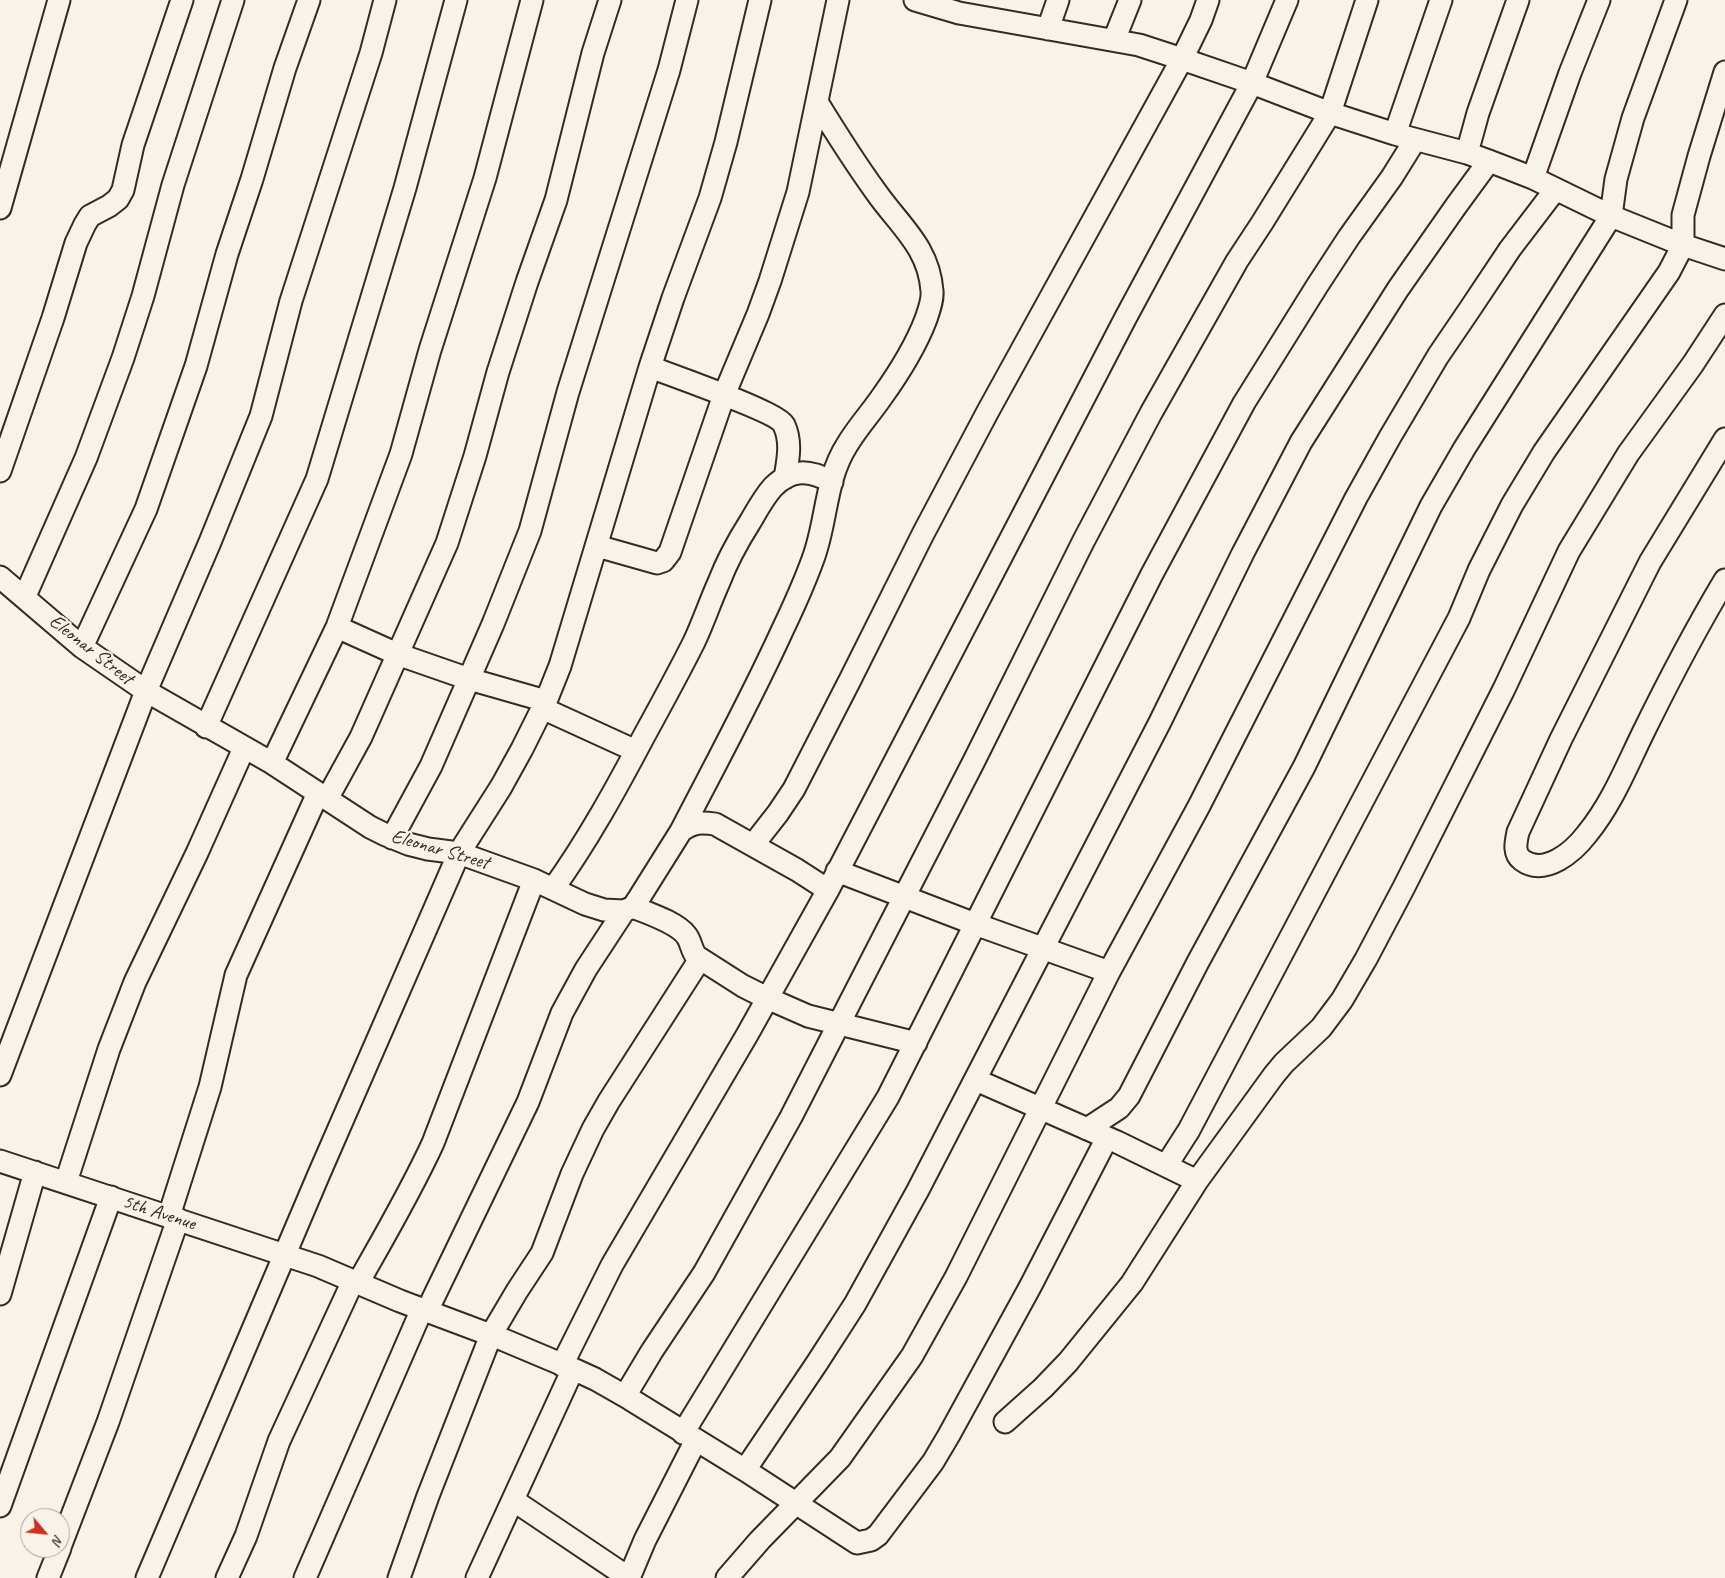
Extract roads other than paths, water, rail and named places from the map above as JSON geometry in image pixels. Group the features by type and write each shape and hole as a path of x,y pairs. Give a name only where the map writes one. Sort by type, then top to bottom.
{"street":[{"path":"0,208 59,0"},
{"path":"0,471 84,224 90,216 114,203 123,190 133,146 182,0"},
{"path":"25,596 86,458 123,358 173,184 232,0"},
{"path":"82,646 146,509 162,464 196,366 227,254 252,179 285,68 309,0"},
{"path":"0,1075 146,691 214,533 261,416 291,301 371,53 385,0"},
{"path":"206,727 317,479 405,188 456,0"},
{"path":"272,764 336,627 401,454 430,350 485,178 532,0"},
{"path":"70,1522 118,1395 173,1218 210,1087 236,975 323,796 361,737 447,544 459,510 500,363 556,200 592,53 610,0"},
{"path":"392,838 431,766 493,624 530,531 570,386 668,70 687,0"},
{"path":"147,1578 459,853 500,787 544,705 571,634 650,367 710,198 726,142 760,0"},
{"path":"597,546 657,563 667,557 724,395 770,281 798,192 838,0"},
{"path":"914,0 959,13 986,9 1048,29 1139,45 1252,83 1330,113 1405,137 1467,153 1533,178 1611,216 1683,245 1725,258"},
{"path":"1048,29 1058,0"},
{"path":"1114,40 1130,0"},
{"path":"753,845 794,789 941,500 1182,59 1201,20 1208,0"},
{"path":"476,1578 513,1500 567,1367 612,1265 748,1035 832,881 1122,326 1252,83 1287,0"},
{"path":"625,1396 652,1351 704,1273 786,1125 974,761 1083,542 1151,413 1237,262 1330,113 1367,0"},
{"path":"513,1500 629,1578 689,1437 869,1129 916,1043 1152,574 1244,403 1312,294 1392,177 1405,137 1441,0"},
{"path":"1467,153 1478,112 1518,0"},
{"path":"1533,178 1598,0"},
{"path":"1087,1129 1119,1108 1129,1096 1198,962 1304,767 1431,506 1469,440 1611,216 1616,179 1633,118 1676,0"},
{"path":"1166,1166 1189,1130 1459,618 1479,570 1512,505 1544,452 1669,272 1683,245 1683,215 1725,72"},
{"path":"305,1578 424,1310 528,1102 562,1013 586,969 681,831 765,669 808,571 821,534 832,482 845,447 909,356 923,326 932,293 930,274 923,254 908,231 877,195 817,102"},
{"path":"745,1470 818,1363 855,1304 918,1190 1160,722 1243,553 1301,442 1398,289 1489,161"},
{"path":"726,1578 760,1540 840,1458 912,1356 956,1277 1109,972 1199,806 1356,498 1438,356 1510,249 1555,190"},
{"path":"1005,1422 1055,1375 1118,1301 1198,1182 1274,1075 1321,1028 1342,1000 1404,887 1504,689 1568,552 1628,454 1694,364 1725,315"},
{"path":"650,367 774,416 783,423 790,447 785,478"},
{"path":"1725,439 1650,562 1560,739 1518,832 1515,844 1517,854 1523,861 1543,865 1554,862 1567,854 1587,834 1608,801 1702,618 1725,580"},
{"path":"553,889 581,849 622,780 691,648 722,575 741,538 773,488 785,478 808,472 818,474 832,482"},
{"name":"Eleonar Street","path":"0,577 25,596 82,646 146,691 272,764 370,827 408,844 459,853 534,880 585,904 613,912 629,909 679,928 689,941 692,950 700,959"},
{"path":"336,627 397,654 544,705 636,751"},
{"path":"66,1182 109,1050 135,982 197,854 244,748"},
{"path":"681,831 690,824 701,822 715,824 753,845 832,881 903,897 1109,972"},
{"path":"227,1578 246,1536 279,1441 355,1282 394,1222 433,1143 534,880"},
{"path":"399,1578 428,1496 490,1335 542,1253 572,1174 605,1108 700,959 743,986 808,1016 916,1043"},
{"path":"976,1080 1107,1138 1198,1182"},
{"name":"5th Avenue","path":"0,1161 318,1266 595,1379 745,1470 858,1543 871,1540 878,1535 933,1462 1030,1287 1107,1138"},
{"path":"0,1294 35,1172"},
{"path":"0,1506 111,1197"},
{"path":"48,1578 56,1558"}]}
